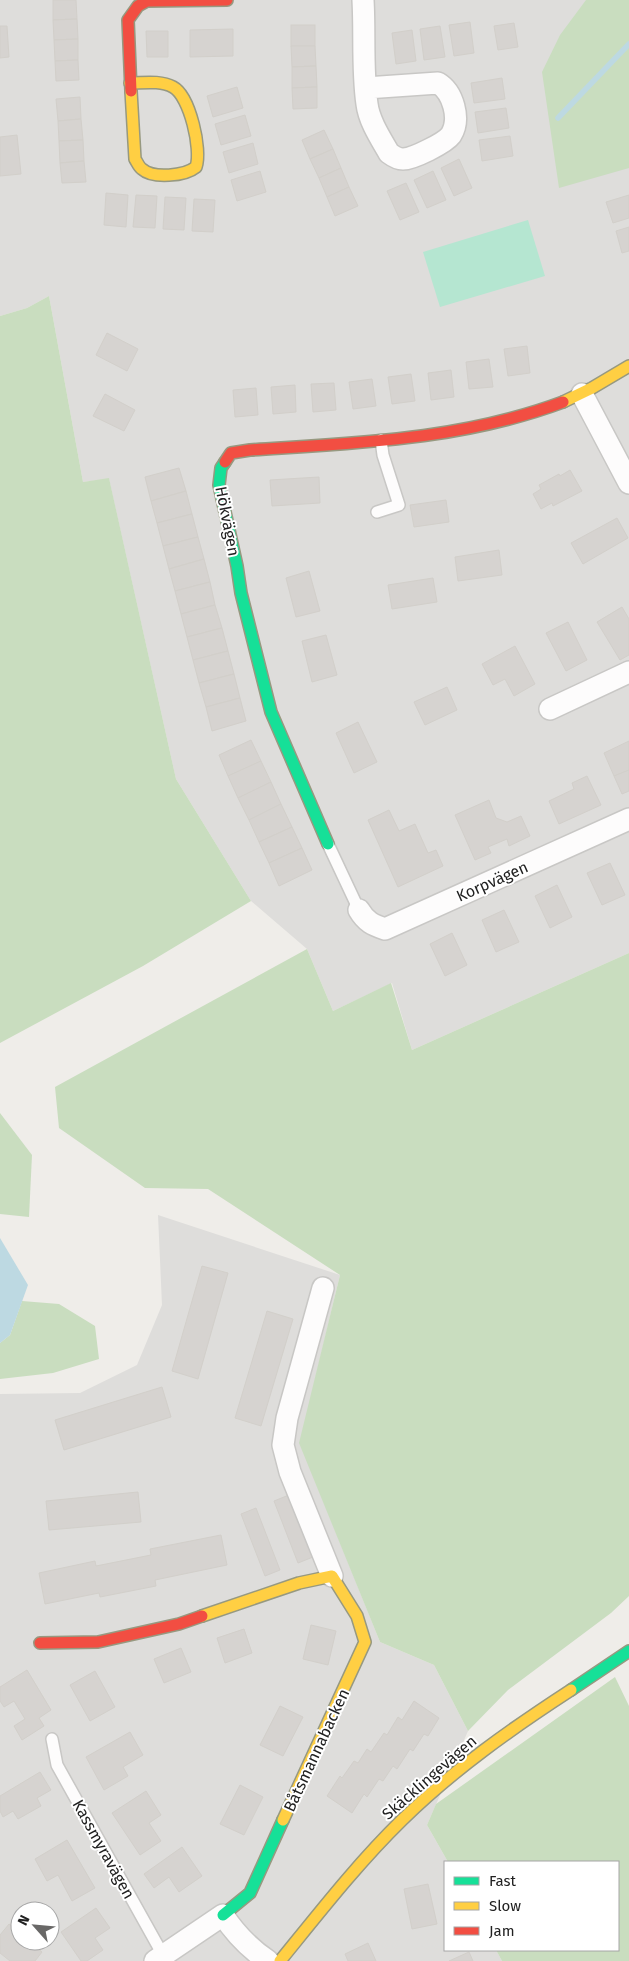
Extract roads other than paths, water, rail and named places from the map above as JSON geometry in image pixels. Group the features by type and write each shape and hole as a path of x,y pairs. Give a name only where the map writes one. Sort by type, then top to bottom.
{"street":[{"path":"130,83 168,84 177,90 183,100 196,135 200,155 196,167 190,171 170,175 152,174 140,167 134,152 130,83 128,20 138,6 147,1 227,0"},
{"path":"363,0 366,88 367,105 389,153 396,158 404,159 414,156 447,140 452,133 455,124 452,102 445,88 438,83 366,88"},
{"name":"Hökvägen","path":"328,844 271,712 241,594 237,566 219,485 222,468 231,453 466,432 515,420 582,394 629,366"},
{"path":"582,394 629,483"},
{"path":"550,709 629,672"},
{"name":"Korpvägen","path":"359,910 365,920 385,929 629,819"},
{"name":"Båtsmannabacken","path":"223,1916 250,1894 365,1642 357,1616 332,1576 290,1472 283,1445 288,1418 323,1288"},
{"path":"40,1643 98,1642 179,1624 298,1583 332,1576"},
{"name":"Skäcklingevägen","path":"280,1961 348,1879 410,1814 475,1756 629,1651"},
{"path":"223,1916 249,1948 268,1961"},
{"name":"Kassmyravägen","path":"159,1958 223,1916"}],"lane":[{"path":"377,512 400,505 383,454 381,440"},
{"path":"328,844 359,910"},
{"name":"Kassmyravägen","path":"52,1739 57,1766 159,1958"}],"water":[{"path":"0,1238 28,1285 10,1335 0,1343"}],"waterway":[{"path":"558,118 629,44"}]}
